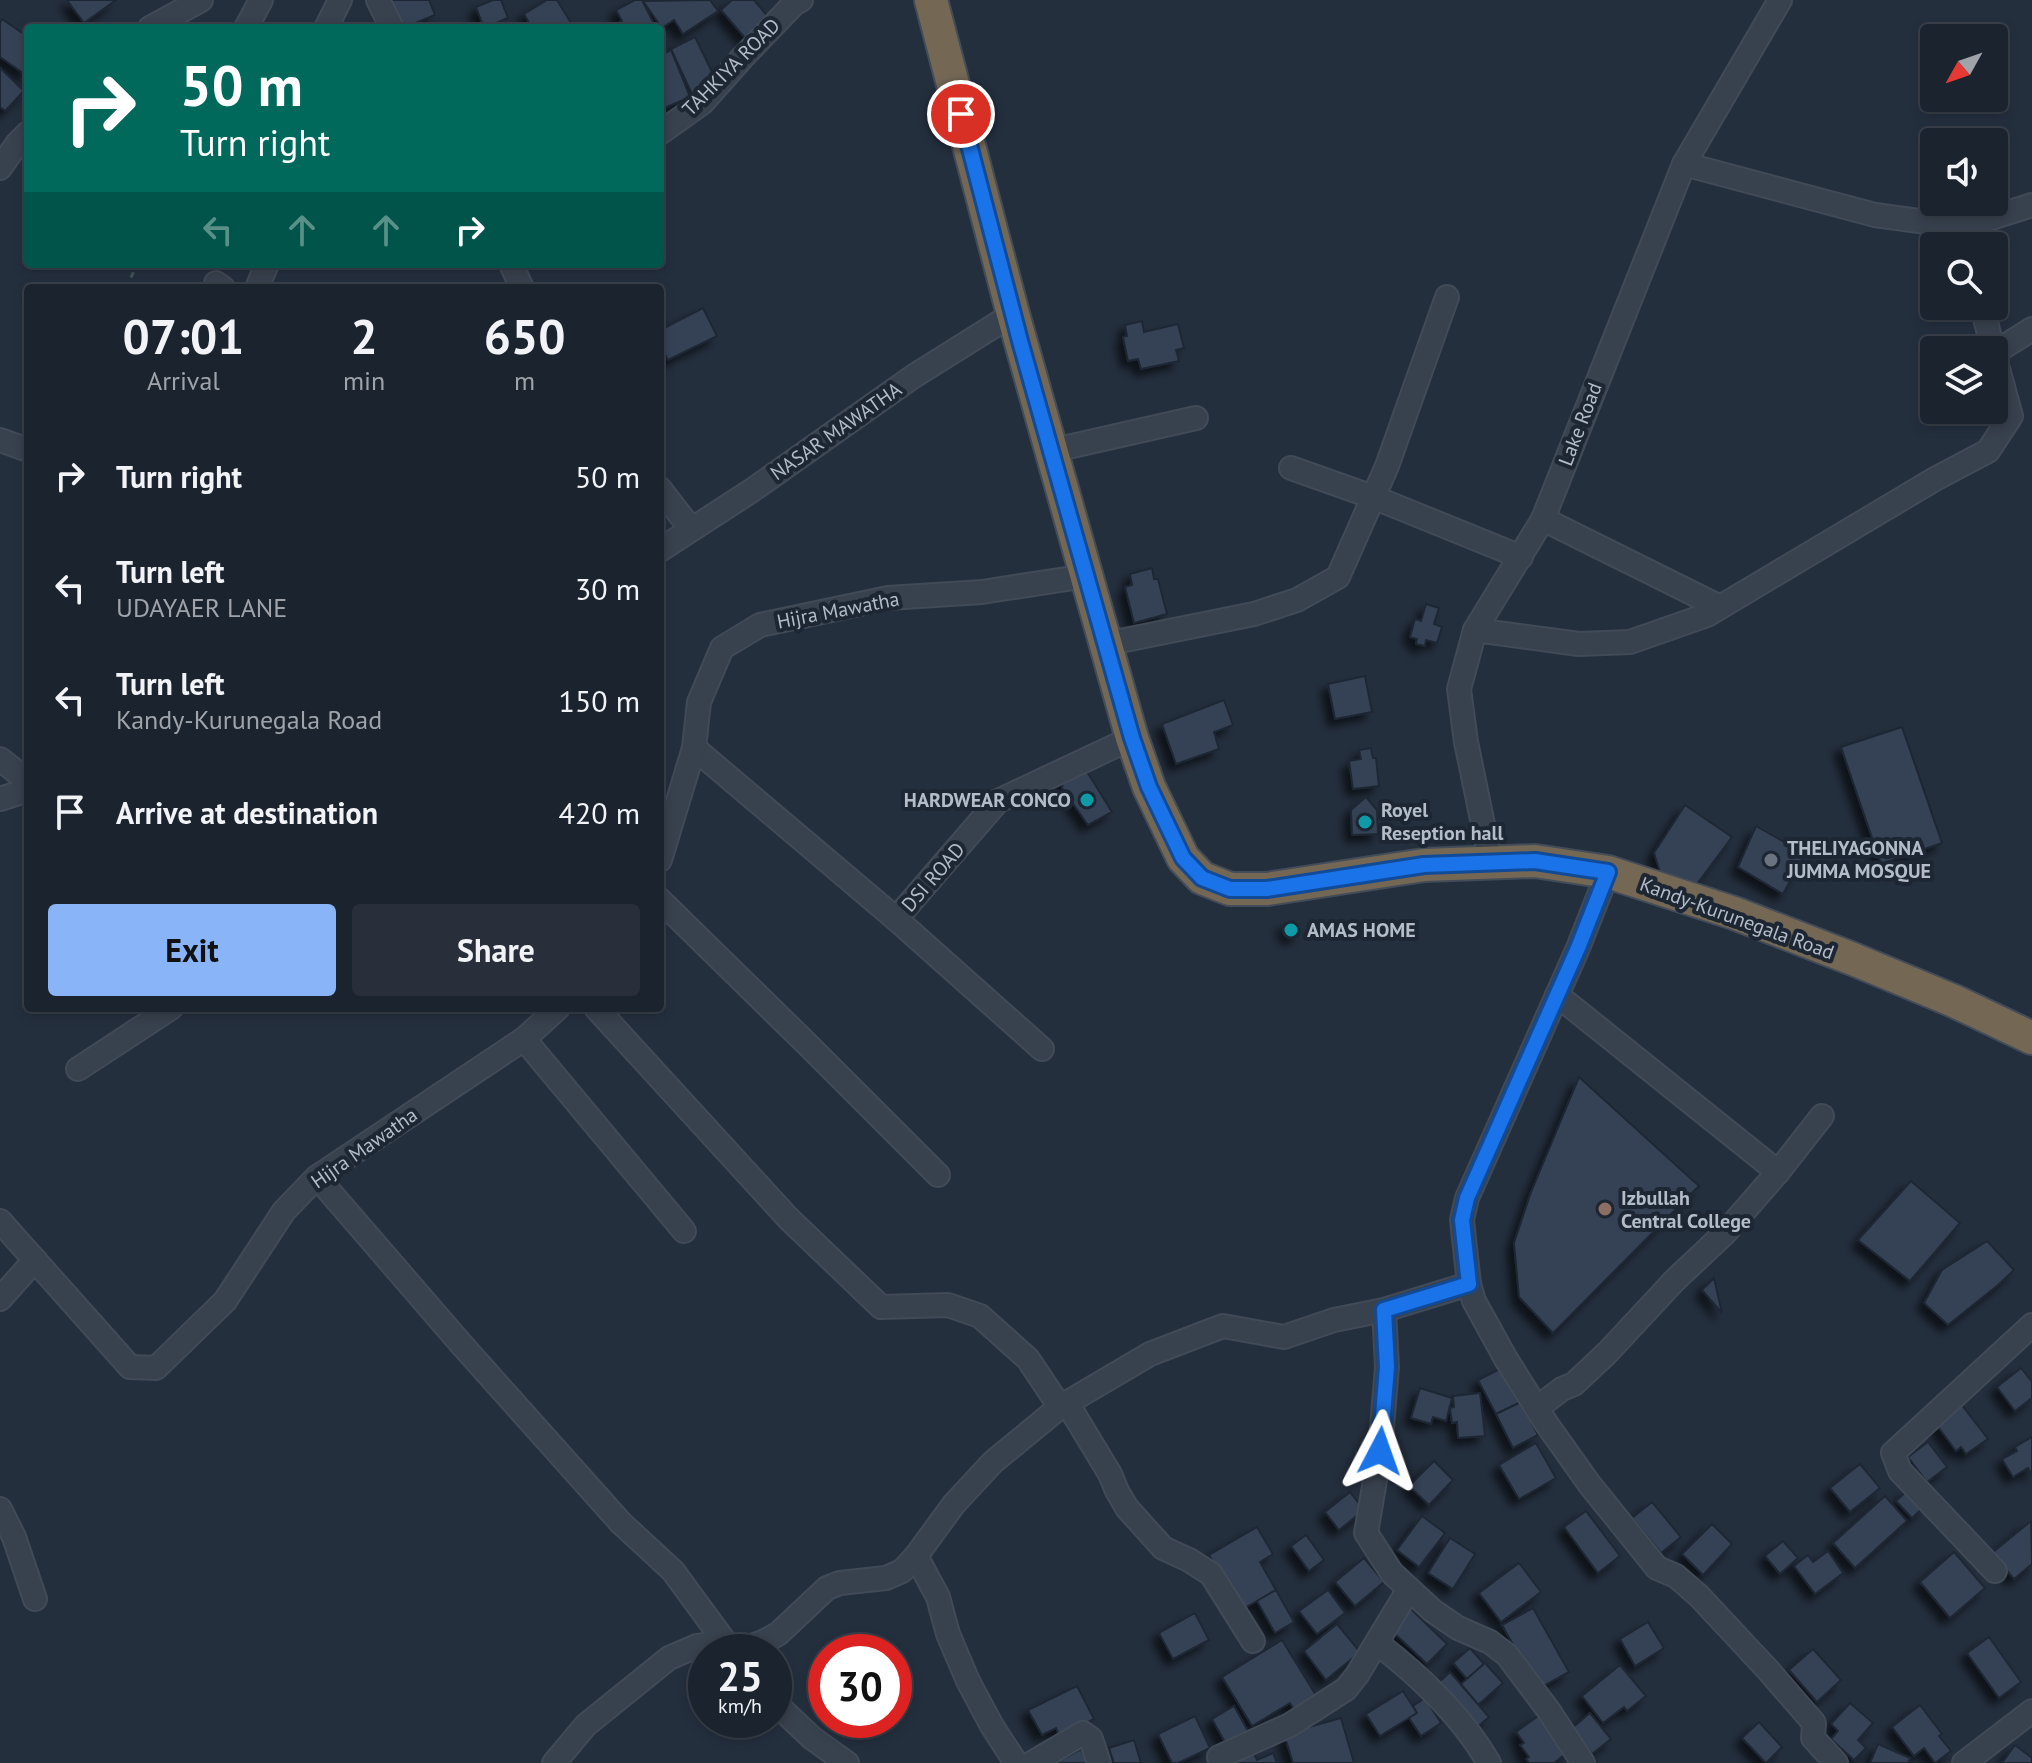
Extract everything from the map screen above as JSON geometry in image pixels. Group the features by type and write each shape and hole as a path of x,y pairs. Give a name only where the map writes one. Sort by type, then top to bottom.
{"highway":[{"name":"Kandy-Kurunegala Road","path":"931,0 1050,451 1132,738 1149,787 1183,858 1202,878 1230,889 1267,889 1424,865 1535,861 1608,872 1734,913 1823,947 1954,1001 2032,1038"}],"street":[{"path":"157,24 201,0"},
{"path":"248,24 261,0"},
{"path":"328,24 340,0"},
{"path":"378,0 390,24"},
{"name":"TAHKIYA ROAD","path":"664,130 702,103 801,0"},
{"name":"Lake Road","path":"1491,863 1466,742 1459,689 1475,630 1543,519 1684,164 1780,0"},
{"path":"0,168 24,137"},
{"path":"1684,164 1948,232"},
{"path":"1974,232 2032,205"},
{"path":"1105,644 1254,614 1297,600 1338,577 1387,466 1447,297"},
{"name":"NASAR MAWATHA","path":"664,547 751,491 914,376 1013,314"},
{"path":"2008,344 2032,329"},
{"path":"1050,451 1196,418"},
{"path":"1475,630 1579,644 1630,642 1707,615 1935,479 1988,451 2006,424"},
{"path":"0,440 24,449"},
{"path":"1291,468 1373,497 1521,557"},
{"path":"664,494 691,529"},
{"path":"1543,519 1720,607"},
{"name":"Hijra Mawatha","path":"664,847 694,748 699,702 722,648 760,625 888,598 982,592 1086,576"},
{"name":"DSI ROAD","path":"896,919 998,801 1132,738"},
{"path":"694,748 896,919 1042,1049"},
{"path":"0,759 24,778"},
{"path":"0,799 24,791"},
{"path":"1608,872 1578,948 1467,1198 1462,1220 1469,1284 1486,1324 1537,1408 1590,1485 1657,1568 1676,1576 1699,1596 1768,1670 1814,1723 1813,1738 1836,1763"},
{"path":"664,904 938,1175"},
{"path":"1557,995 1778,1172"},
{"path":"78,1069 165,1012"},
{"name":"Hijra Mawatha","path":"0,1221 130,1367 156,1368 225,1301 284,1211 317,1177 524,1039 554,1012"},
{"path":"600,1012 788,1218 881,1307 948,1305 980,1316 1028,1359 1110,1474 1127,1508 1163,1548 1211,1574 1253,1641"},
{"path":"524,1039 684,1231"},
{"path":"1537,1408 1574,1384 1725,1233 1822,1116"},
{"path":"317,1177 621,1523 673,1571 719,1634"},
{"path":"0,1299 35,1260"},
{"path":"778,1634 827,1588 840,1583 886,1578 902,1571 954,1504 993,1462 1063,1405 1150,1354 1223,1326 1284,1337 1334,1320 1384,1310 1469,1284"},
{"path":"1384,1310 1387,1367 1380,1451 1366,1533 1392,1573 1433,1611 1458,1628 1490,1642 1507,1655 1583,1763"},
{"path":"1995,1571 1900,1471 1893,1453 2032,1325"},
{"path":"0,1509 14,1537 35,1599"},
{"path":"916,1556 938,1597 948,1634 968,1681 1016,1763"},
{"path":"1221,1763 1219,1757 1290,1725 1346,1689 1409,1589"},
{"path":"1377,1643 1401,1661 1462,1724 1489,1763"},
{"path":"548,1762 586,1725 669,1658 688,1650"},
{"path":"1964,1763 2032,1711"},
{"path":"792,1719 847,1763"},
{"path":"1032,1763 1083,1733 1091,1739 1099,1763"}],"building":[{"path":"67,0 116,0 84,23"},
{"path":"384,0 429,0 435,15 413,24 394,24"},
{"path":"501,0 508,18 494,24 482,24 476,7"},
{"path":"547,0 557,0 572,24 530,24 524,14"},
{"path":"635,0 642,0 654,24 616,24 622,21 616,10"},
{"path":"710,0 718,11 683,34 674,20 664,27 659,24 643,1"},
{"path":"732,0 754,0 770,19 746,39 721,10"},
{"path":"2,19 24,34 24,74 0,57"},
{"path":"695,37 713,74 692,94 671,49"},
{"path":"671,50 690,97 664,108 664,53"},
{"path":"0,68 24,91 5,111 0,107"},
{"path":"703,308 717,336 668,360 664,352 664,328"},
{"path":"1142,321 1144,332 1178,324 1184,348 1176,350 1179,361 1141,369 1138,359 1128,361 1123,337 1127,336 1125,325"},
{"path":"1152,568 1167,614 1134,623 1125,587 1132,585 1130,574"},
{"path":"1426,604 1439,608 1434,624 1442,627 1437,643 1426,640 1425,646 1416,644 1417,639 1410,637 1415,619 1421,621"},
{"path":"1365,676 1372,712 1335,719 1328,684"},
{"path":"1224,700 1233,725 1214,732 1219,749 1176,764 1162,724"},
{"name":"THELIYAGONNA JUMMA MOSQUE","path":"1902,727 1942,843 1881,864 1841,747"},
{"name":"THELIYAGONNA JUMMA MOSQUE","path":"1902,727 1942,843 1881,864 1841,747"},
{"path":"1371,748 1373,758 1376,758 1379,786 1353,789 1349,761 1361,759 1359,750"},
{"name":"HARDWEAR CONCO","path":"1084,767 1112,812 1088,825 1062,788 1064,775"},
{"name":"Royel Reseption hall","path":"1366,797 1377,810 1378,834 1352,835 1351,810"},
{"path":"1685,805 1732,837 1697,884 1660,872 1654,853"},
{"name":"THELIYAGONNA JUMMA MOSQUE","path":"1756,826 1805,854 1783,894 1738,867"},
{"name":"AMAS HOME","path":"1294,921 1299,935 1289,938 1283,925"},
{"path":"1579,1077 1699,1186 1553,1333 1519,1297 1514,1243 1531,1192"},
{"path":"1911,1181 1960,1223 1910,1281 1858,1240"},
{"path":"1987,1241 2014,1270 1948,1325 1924,1303 1942,1270"},
{"path":"1714,1278 1722,1313 1702,1290"},
{"path":"1504,1367 1521,1402 1496,1414 1478,1380"},
{"path":"2021,1368 2032,1382 2032,1398 2015,1411 1997,1387"},
{"path":"1420,1388 1452,1398 1446,1421 1433,1417 1431,1424 1411,1418"},
{"path":"1480,1393 1485,1436 1458,1438 1457,1422 1452,1423 1450,1408 1454,1407 1453,1396"},
{"path":"1521,1402 1538,1435 1513,1448 1496,1414"},
{"path":"1961,1404 1988,1439 1966,1454 1961,1447 1956,1451 1936,1424"},
{"path":"2032,1437 2032,1475 2028,1468 2013,1477 2002,1459 2017,1451 2015,1447"},
{"path":"1928,1442 1947,1467 1927,1482 1908,1457"},
{"path":"1536,1443 1556,1478 1519,1499 1499,1465"},
{"path":"1434,1461 1453,1480 1429,1505 1409,1486"},
{"path":"1860,1464 1880,1488 1850,1512 1830,1488"},
{"path":"1908,1490 1924,1507 1912,1518 1896,1501"},
{"path":"1350,1492 1364,1510 1339,1530 1325,1512"},
{"path":"1885,1496 1907,1521 1855,1568 1833,1543"},
{"path":"1652,1502 1681,1537 1661,1553 1632,1518"},
{"path":"1586,1511 1620,1556 1598,1573 1564,1527"},
{"path":"1422,1516 1445,1533 1419,1567 1397,1550"},
{"path":"2031,1521 2032,1564 2014,1579 1992,1553"},
{"path":"1712,1524 1732,1544 1703,1575 1682,1554"},
{"path":"1257,1527 1273,1554 1260,1562 1276,1590 1241,1610 1209,1555"},
{"path":"1306,1535 1324,1560 1309,1571 1291,1546"},
{"path":"1450,1538 1475,1554 1453,1589 1428,1573"},
{"path":"1783,1541 1798,1558 1780,1574 1765,1556"},
{"path":"1828,1551 1843,1573 1815,1594 1794,1566 1808,1555 1813,1562"},
{"path":"1954,1552 1985,1588 1950,1618 1920,1582"},
{"path":"1364,1558 1384,1582 1355,1606 1335,1582"},
{"path":"1519,1563 1541,1592 1501,1622 1479,1593"},
{"path":"1276,1590 1294,1622 1275,1633 1257,1601"},
{"path":"1328,1590 1345,1613 1317,1634 1299,1611"},
{"path":"1533,1608 1569,1672 1538,1689 1502,1625"},
{"path":"1411,1609 1447,1644 1427,1664 1391,1630"},
{"path":"1195,1613 1209,1640 1173,1659 1159,1633"},
{"path":"1648,1622 1664,1648 1635,1666 1620,1639"},
{"path":"1337,1624 1360,1652 1326,1680 1304,1651"},
{"path":"1989,1637 2021,1682 1999,1698 1967,1653"},
{"path":"1282,1640 1317,1697 1295,1711 1290,1703 1252,1726 1222,1677"},
{"path":"1470,1648 1484,1664 1467,1679 1453,1663"},
{"path":"1813,1649 1841,1680 1817,1702 1789,1670"},
{"path":"1485,1663 1503,1683 1478,1705 1461,1684"},
{"path":"1620,1665 1646,1696 1627,1711 1624,1707 1603,1723 1582,1696"},
{"path":"1450,1672 1489,1717 1475,1729 1437,1684"},
{"path":"1077,1686 1094,1719 1060,1737 1056,1728 1042,1735 1028,1710"},
{"path":"1403,1691 1417,1713 1380,1736 1366,1714"},
{"path":"1425,1698 1441,1723 1421,1736 1409,1718 1417,1713 1413,1706"},
{"path":"1850,1703 1873,1723 1858,1740 1866,1748 1854,1760 1831,1739 1838,1731 1831,1724"},
{"path":"1920,1705 1951,1751 1935,1763 1924,1748 1914,1756 1892,1727"},
{"path":"1234,1706 1248,1731 1226,1744 1212,1719"},
{"path":"1590,1713 1611,1739 1592,1754 1571,1729"},
{"path":"1195,1716 1210,1748 1172,1763 1158,1734"},
{"path":"1538,1716 1569,1751 1554,1763 1529,1763 1526,1759 1529,1757 1520,1745 1524,1743 1516,1732"},
{"path":"1341,1718 1354,1763 1293,1763 1284,1734"},
{"path":"1759,1722 1782,1747 1766,1763 1742,1738"},
{"path":"1134,1740 1141,1763 1114,1763 1109,1748"},
{"path":"1878,1744 1910,1758 1908,1763 1870,1763"},
{"path":"2015,1745 2032,1758 2032,1763 2002,1763"},
{"path":"1081,1749 1088,1763 1055,1763"},
{"path":"1252,1750 1257,1760 1273,1753 1277,1763 1238,1763 1235,1757"}],"place":[{"name":"HARDWEAR CONCO","path":"1087,800"},
{"name":"Royel Reseption hall","path":"1365,822"},
{"name":"THELIYAGONNA JUMMA MOSQUE","path":"1771,860"},
{"name":"AMAS HOME","path":"1291,930"},
{"name":"Izbullah Central College","path":"1605,1209"}],"route":[{"path":"961,114 1060,488 1132,738 1149,787 1183,858 1202,878 1230,889 1267,889 1424,865 1535,861 1608,872 1578,948 1467,1198 1462,1220 1469,1284 1384,1310 1387,1367 1380,1451"}]}
